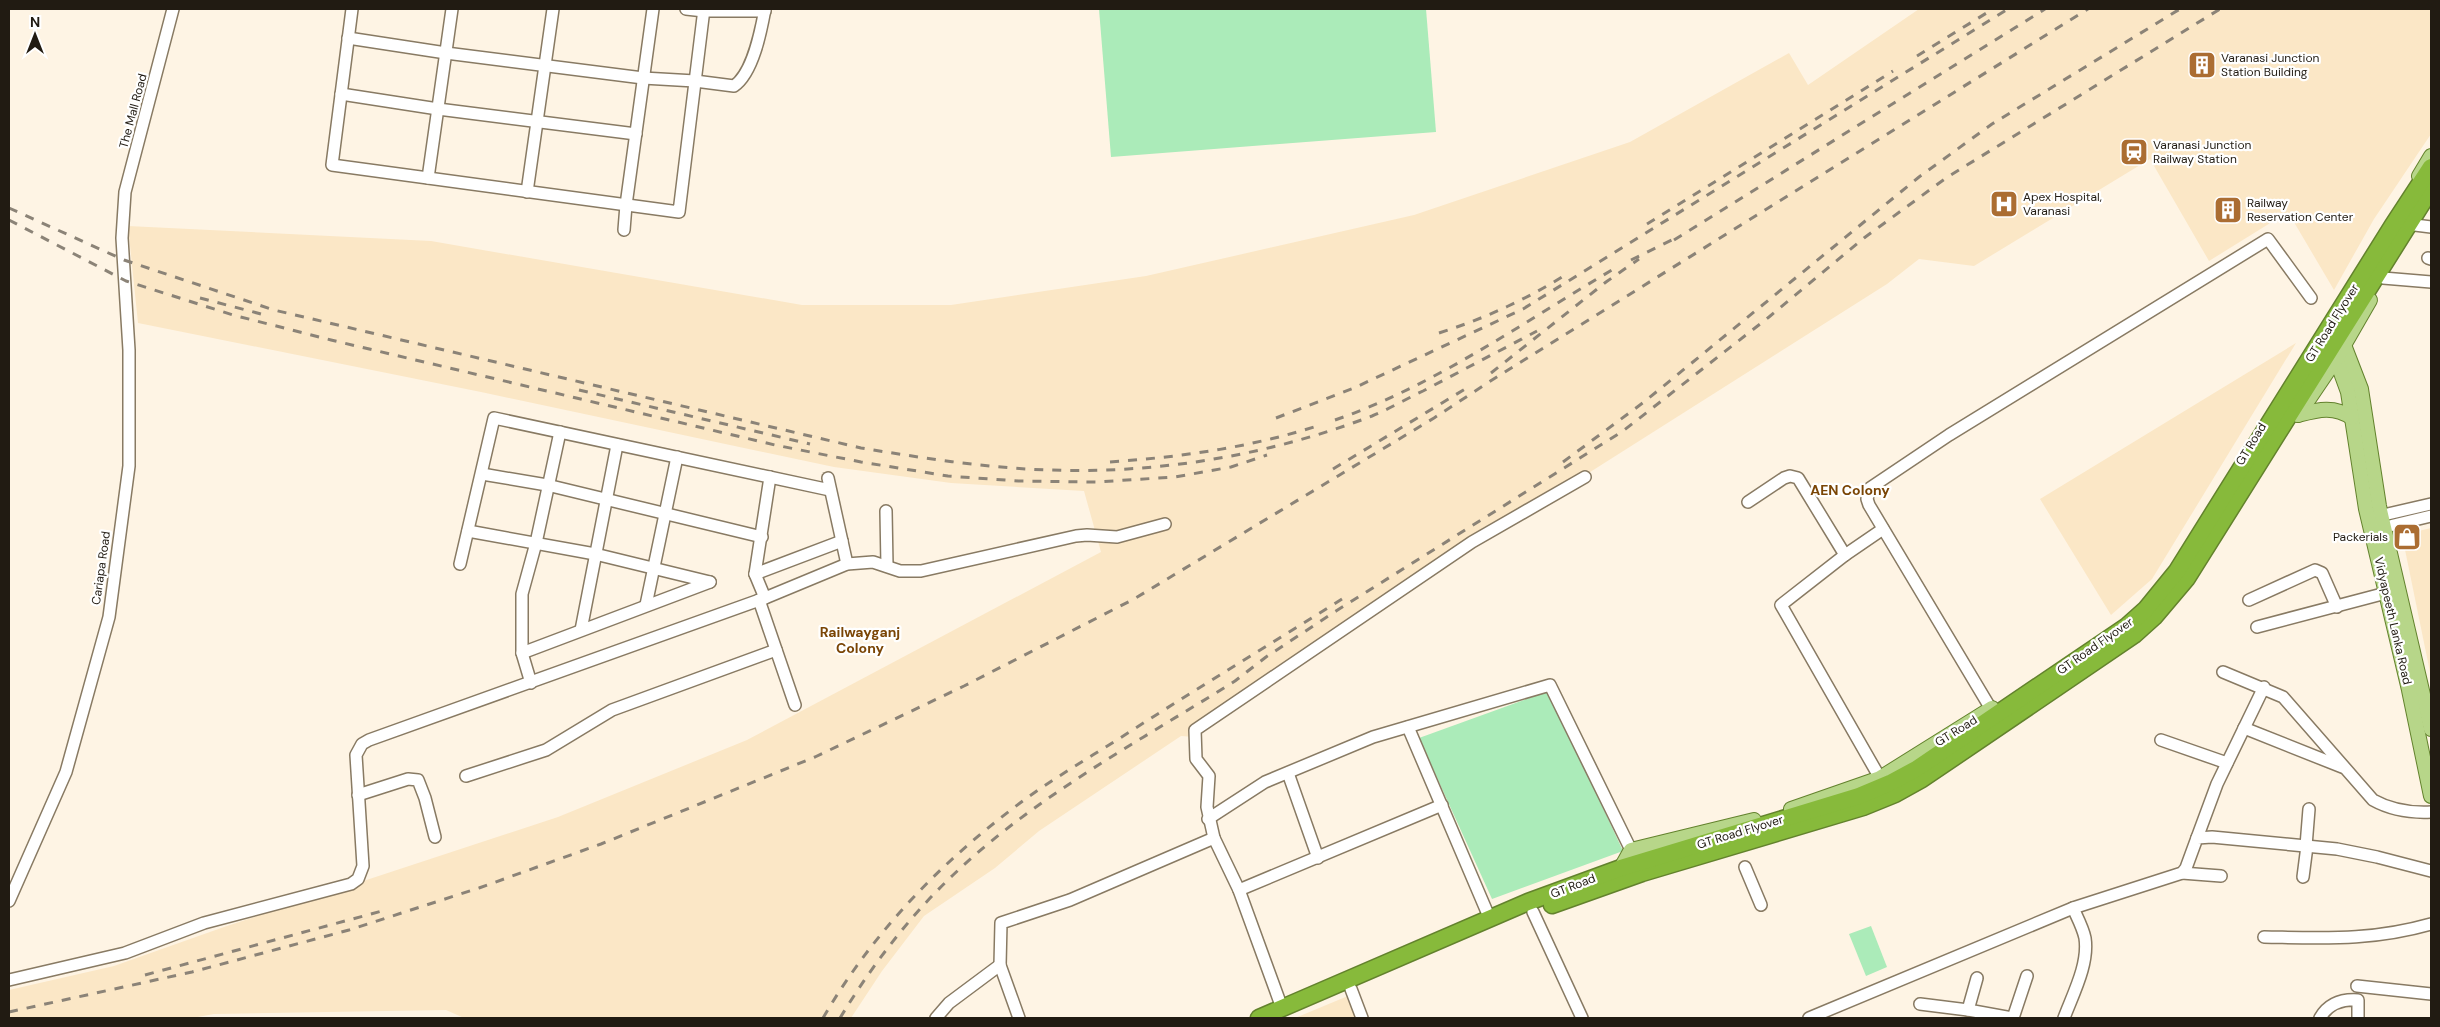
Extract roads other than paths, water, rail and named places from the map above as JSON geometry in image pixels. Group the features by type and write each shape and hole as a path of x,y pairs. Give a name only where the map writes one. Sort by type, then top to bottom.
{"highway":[{"name":"GT Road Flyover","path":"1622,874 1638,862 1859,796 1890,783 1916,769 2126,626 2146,609 2177,572 2388,232 2431,167"},
{"name":"GT Road Flyover","path":"1638,862 1863,807 1895,794 1922,779 2134,635 2154,617 2187,578 2431,189"},
{"name":"GT Road","path":"1284,1013 1490,919 1530,907 1622,874"},
{"name":"GT Road","path":"1259,1018 1284,1013 1351,989 1530,907"}],"main road":[{"name":"GT Road","path":"1638,862 1880,778 1992,709 2137,610 2166,583 2316,337 2431,156"},
{"name":"GT Road","path":"1622,874 1645,879 1863,811 1895,798 1926,781 2162,618 2192,584 2298,415 2336,359 2431,200"},
{"name":"Vidyapeeth Lanka Road","path":"2344,345 2361,389 2377,523"},
{"name":"Vidyapeeth Lanka Road","path":"2336,359 2348,392 2392,599 2418,699 2431,796"},
{"path":"2298,415 2317,410 2331,409 2352,418"},
{"name":"Vidyapeeth Lanka Road","path":"2418,699 2431,729"},
{"path":"1622,874 1638,862"}],"street":[{"path":"162,9 171,21"},
{"name":"The Mall Road","path":"122,222 125,192 174,9"},
{"path":"352,9 332,165 678,212 704,10"},
{"path":"428,178 452,9"},
{"path":"528,192 553,9"},
{"path":"624,230 653,9"},
{"path":"348,38 446,53 643,78 695,81 734,86 742,81 757,44 765,10 686,9"},
{"path":"341,94 438,109 636,134"},
{"name":"Cariapa Road","path":"9,901 66,772 109,617 129,466 129,350 122,222"},
{"path":"2415,225 2431,226"},
{"path":"1992,709 1869,506 1867,499 1870,488 1949,435 2268,238 2311,298"},
{"path":"2383,278 2431,282"},
{"path":"460,564 494,418 830,490"},
{"path":"531,683 522,653 522,594 536,543 547,485 560,432"},
{"path":"581,630 617,445"},
{"path":"646,605 677,457"},
{"path":"482,474 547,485 762,537"},
{"path":"1748,502 1784,478 1790,476 1798,478 1845,555"},
{"path":"770,477 756,574 776,650 795,705"},
{"path":"1284,1013 1239,890 1214,838 1208,819 1207,807 1209,776 1196,759 1194,730 1472,542 1585,477"},
{"path":"828,478 847,564"},
{"path":"2377,523 2431,504"},
{"path":"886,511 886,566"},
{"path":"2377,523 2431,516"},
{"path":"9,980 124,952 204,923 352,884 358,879 363,866 356,754 362,744 762,599 847,564 873,562 906,572 921,571 1076,536 1117,537 1165,524"},
{"path":"1880,778 1781,605 1845,555 1883,529"},
{"path":"468,531 653,566 710,582 522,653"},
{"path":"756,574 842,542"},
{"path":"2249,600 2315,570 2322,573 2337,607"},
{"path":"2257,627 2337,607 2392,599"},
{"path":"466,776 546,750 612,710 776,650"},
{"path":"2223,672 2264,687 2283,698 2373,800 2382,805 2415,813 2431,812"},
{"path":"1208,819 1265,782 1373,737 1550,685 1638,862"},
{"path":"2182,873 2186,868 2209,802 2264,687"},
{"path":"1408,727 1490,919"},
{"path":"2244,728 2344,768"},
{"path":"2160,740 2227,763"},
{"path":"1288,773 1318,858"},
{"path":"358,795 408,779 418,780 435,837"},
{"path":"1239,890 1442,806"},
{"path":"2303,877 2309,809"},
{"path":"2197,838 2212,837 2307,846 2377,857 2431,871"},
{"path":"1019,1018 1000,964 1002,923 1070,900 1214,838"},
{"path":"1745,867 1761,905"},
{"path":"1809,1018 2073,908 2182,873 2221,876"},
{"path":"1530,907 1582,1018"},
{"path":"2064,1018 2080,975 2084,952 2085,938 2073,908"},
{"path":"2264,937 2358,938 2383,936 2431,924"},
{"path":"936,1018 949,1003 1000,964"},
{"path":"1920,1004 2013,1018 2027,976"},
{"path":"1968,1010 1977,978"},
{"path":"2357,986 2431,994"},
{"path":"1351,989 1362,1018"},
{"path":"2320,1018 2330,1006 2351,999 2358,1000 2358,1018"}],"railway":[{"path":"1917,56 1993,9"},
{"path":"1276,418 1354,388 1523,309 2008,9"},
{"path":"1674,240 2045,9"},
{"path":"9,1012 192,972 349,930 479,888 601,844 815,757 964,686 1134,599 1434,418 2088,9"},
{"path":"1563,462 1644,402 1919,177 1992,124 2180,9"},
{"path":"840,1018 877,962 920,909 952,876 1017,821 1088,772 1235,681 1266,657 1336,611 1623,431 1769,317 1864,238 1946,178 2220,9"},
{"path":"1647,224 1893,71"},
{"path":"9,208 124,260 274,310 861,448 931,459 1002,467 1049,470 1132,469 1214,459 1294,441 1372,416 1537,331"},
{"path":"9,220 126,281 233,315 775,445 861,462 948,476 1018,481 1096,482 1175,477 1231,467 1267,455"},
{"path":"1631,260 1678,237"},
{"path":"1491,373 1606,282 1639,259"},
{"path":"1335,420 1372,406 1442,372 1612,270"},
{"path":"1439,333 1502,309 1562,277"},
{"path":"200,298 265,315"},
{"path":"1333,469 1470,386"},
{"path":"579,390 810,444"},
{"path":"1110,462 1238,446 1314,427"},
{"path":"823,1018 843,986 886,928 936,874 991,826 1033,793 1342,599"},
{"path":"145,975 382,911"}],"place":[{"name":"Varanasi Junction Station Building","path":"2202,65"},
{"name":"Varanasi Junction Railway Station","path":"2134,152"},
{"name":"Apex Hospital, Varanasi","path":"2004,204"},
{"name":"Railway Reservation Center","path":"2228,210"},
{"name":"Packerials","path":"2407,537"}],"district":[{"name":"AEN Colony","path":"1850,490"},
{"name":"Railwayganj Colony","path":"860,640"}]}
